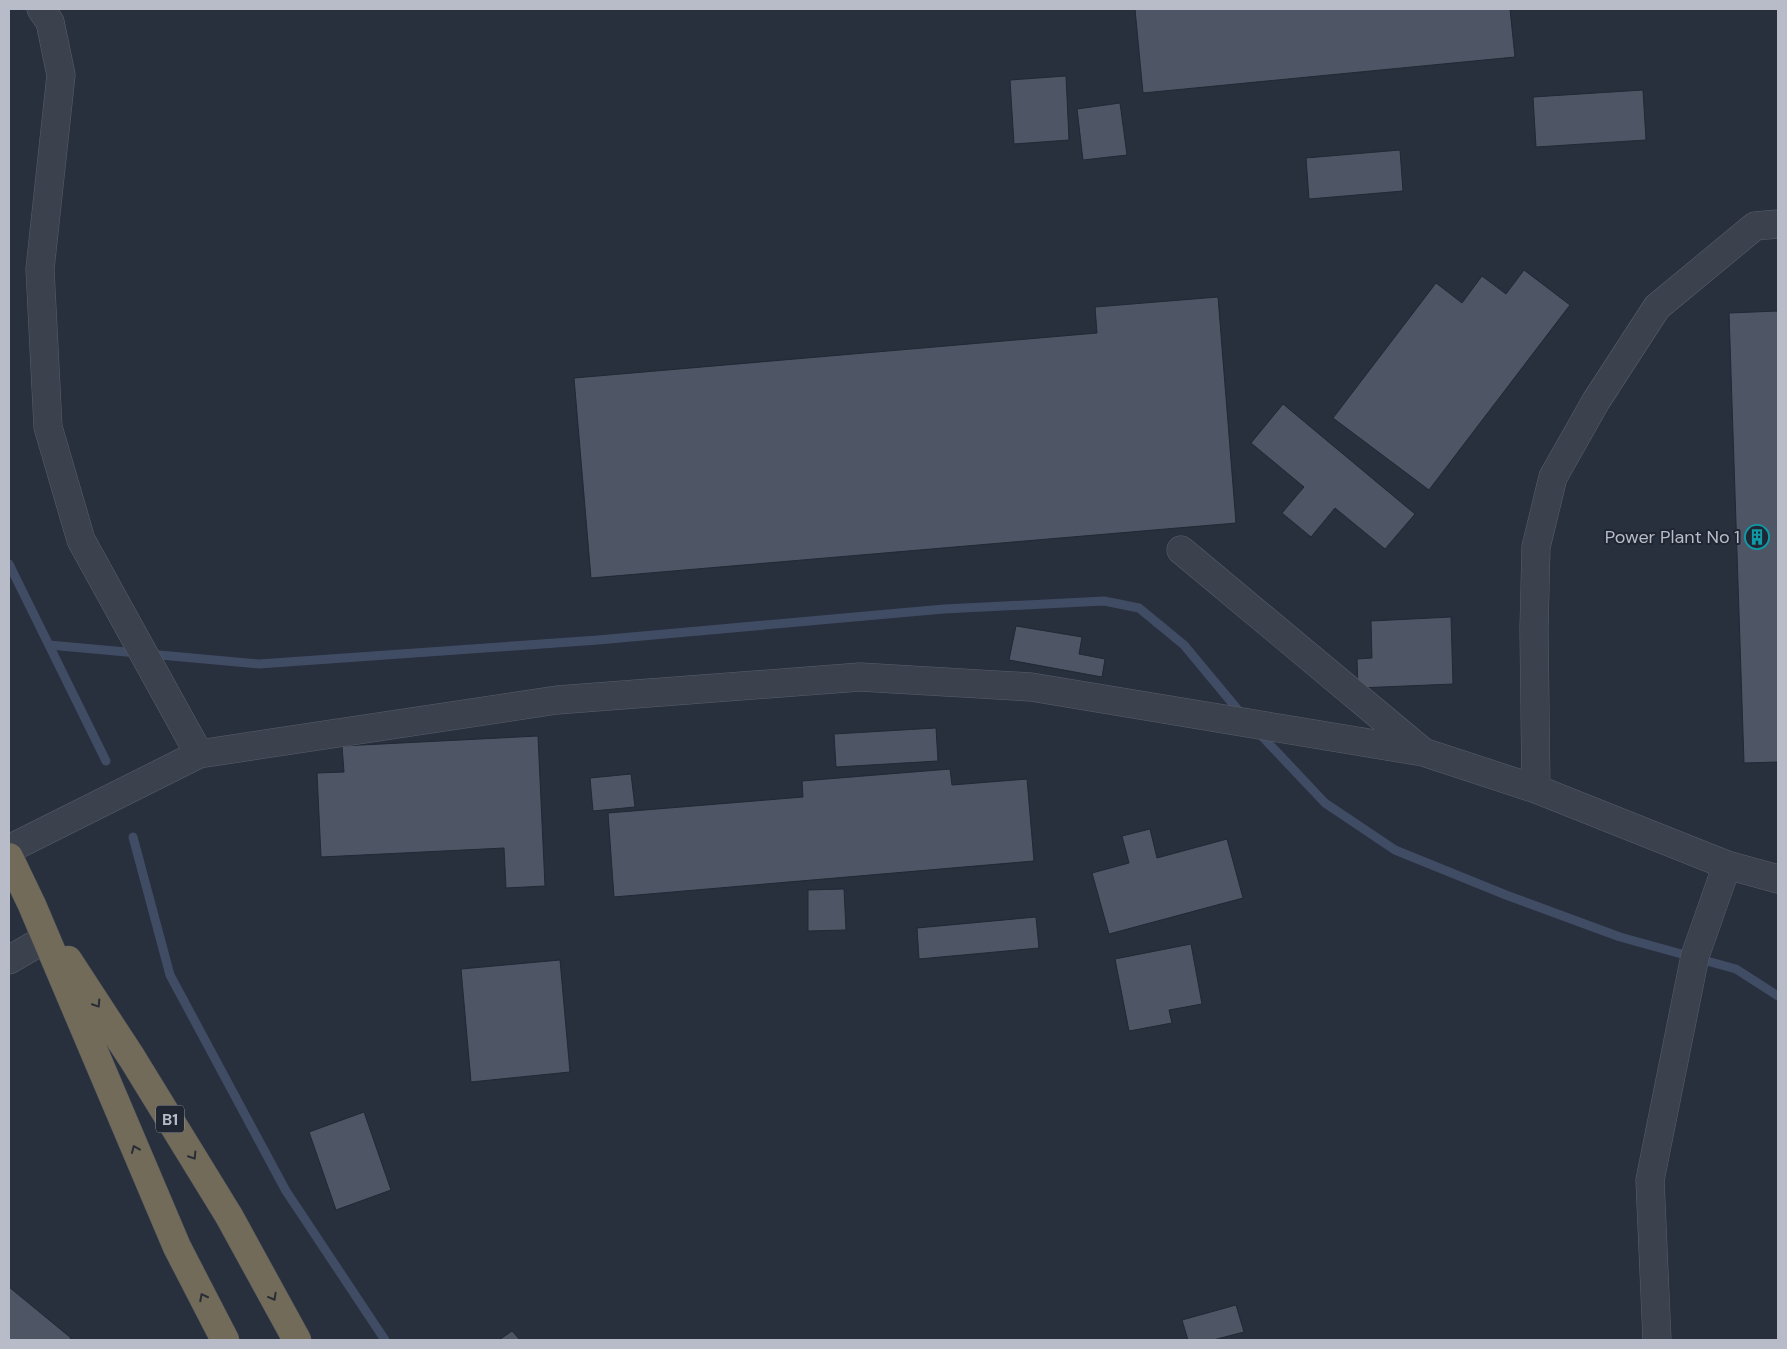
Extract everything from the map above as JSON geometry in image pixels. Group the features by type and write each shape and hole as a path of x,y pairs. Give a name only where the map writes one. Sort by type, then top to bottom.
{"highway":[{"name":"B1","path":"9,857 32,905 177,1247 225,1340"},
{"name":"B1","path":"32,905 132,1058 229,1216 297,1340"}],"street":[{"path":"41,9 50,22 61,75 40,269 48,427 82,540 199,754"},
{"path":"1536,789 1534,629 1536,547 1553,477 1596,401 1657,307 1755,226 1778,224"},
{"path":"1180,550 1423,752"},
{"path":"9,849 199,754 557,700 860,676 1031,687 1423,752 1536,789 1727,865 1778,879"},
{"path":"1657,1340 1650,1180 1695,956 1727,865"},
{"path":"9,960 45,939"}],"building":[{"path":"1135,9 1510,9 1515,57 1143,93"},
{"path":"1066,76 1069,140 1014,144 1010,80"},
{"path":"1643,90 1646,140 1536,147 1533,97"},
{"path":"1120,103 1127,155 1083,160 1077,109"},
{"path":"1400,150 1403,191 1309,199 1306,158"},
{"path":"1524,270 1570,305 1429,490 1333,418 1436,283 1462,303 1482,276 1506,294"},
{"path":"1218,297 1236,523 591,578 574,378 1097,333 1095,307"},
{"name":"Power Plant No 1","path":"1778,311 1778,762 1744,763 1729,313"},
{"path":"1283,404 1415,514 1385,549 1335,508 1311,537 1282,513 1304,487 1251,443"},
{"path":"1451,617 1453,684 1358,688 1357,659 1372,658 1371,621"},
{"path":"1016,626 1082,637 1079,654 1105,659 1102,677 1009,660"},
{"path":"936,728 938,761 836,767 834,734"},
{"path":"538,736 545,886 506,888 504,848 321,857 317,773 344,772 342,746"},
{"path":"950,769 952,785 1027,779 1034,861 614,897 608,813 803,797 802,781"},
{"path":"631,774 635,807 593,811 590,778"},
{"path":"1150,829 1157,858 1227,839 1243,898 1109,934 1092,873 1129,863 1122,836"},
{"path":"844,889 846,930 808,931 808,890"},
{"path":"1036,917 1039,948 919,959 917,928"},
{"path":"1191,944 1202,1004 1169,1010 1172,1023 1129,1031 1115,959"},
{"path":"560,960 570,1072 471,1082 461,969"},
{"path":"364,1112 391,1190 336,1210 309,1132"},
{"path":"9,1287 71,1338 69,1340 9,1340"},
{"path":"1236,1305 1244,1332 1213,1340 1188,1340 1182,1320"},
{"path":"512,1331 520,1340 499,1340"}],"waterway":[{"path":"9,564 106,761"},
{"path":"49,645 259,664 598,640 944,609 1104,601 1139,608 1184,645 1243,716"},
{"path":"1257,731 1325,803 1395,850 1506,895 1620,937 1736,969 1778,996"},
{"path":"133,837 170,975 286,1191 385,1340"}],"place":[{"name":"Power Plant No 1","path":"1757,537"}]}
